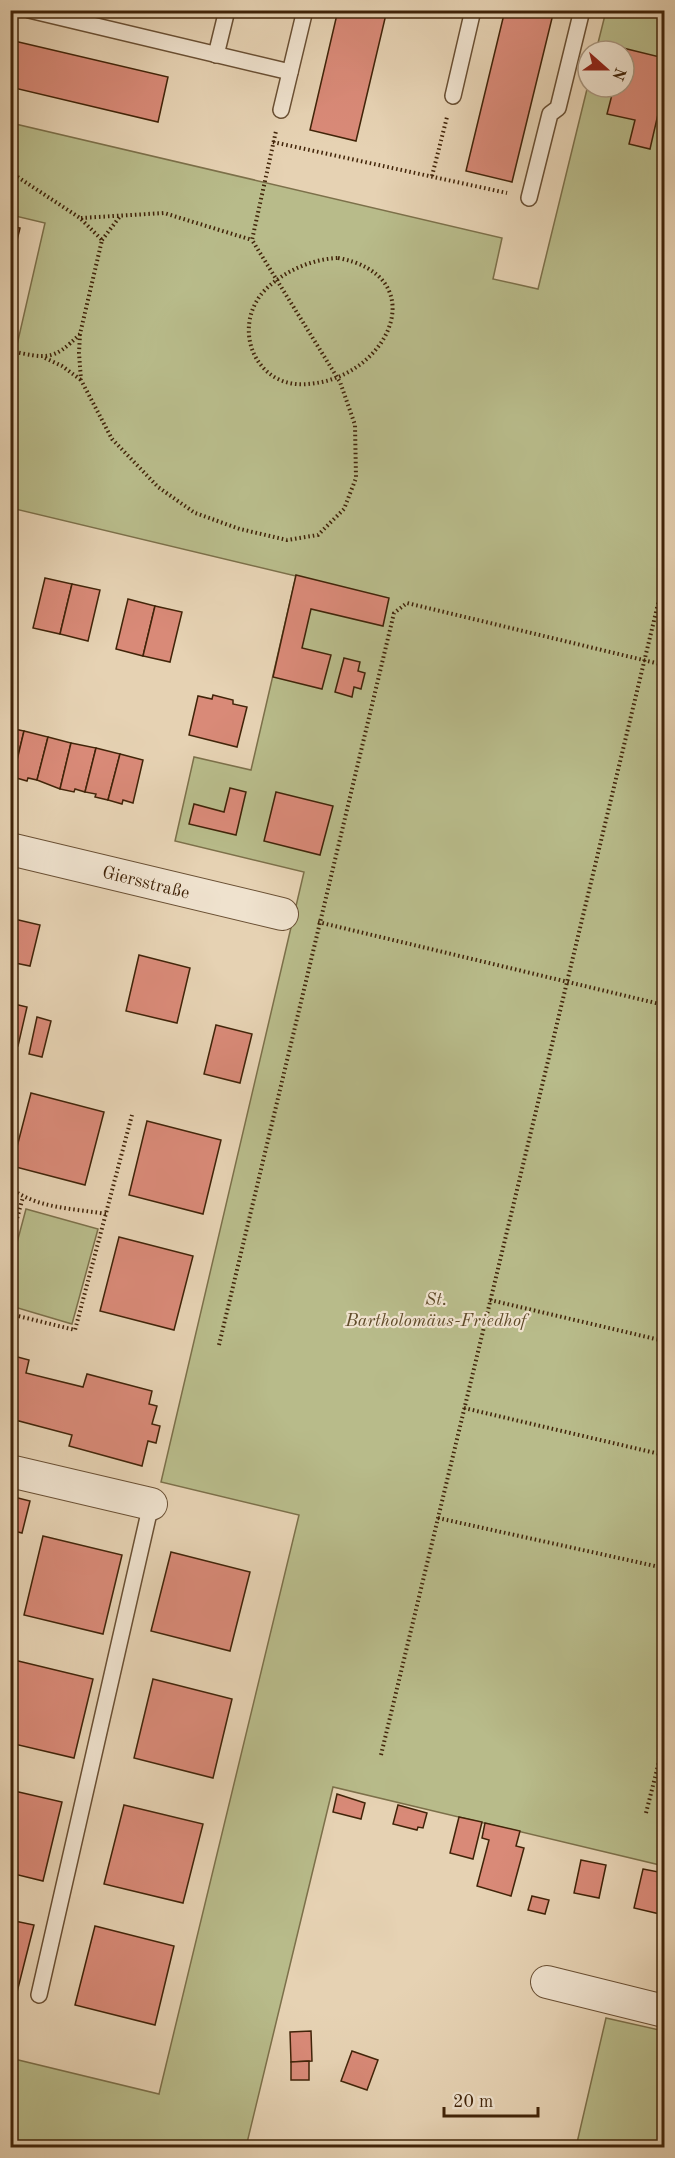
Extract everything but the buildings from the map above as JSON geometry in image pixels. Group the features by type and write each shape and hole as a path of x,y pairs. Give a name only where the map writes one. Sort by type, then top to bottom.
{"street":[{"name":"Giersstraße","path":"10,849 296,917"},
{"path":"10,1471 151,1504"},
{"path":"547,1982 664,2011"}],"lane":[{"path":"29,10 290,72"},
{"path":"216,55 227,10"},
{"path":"281,110 305,10"},
{"path":"453,96 473,10"},
{"path":"530,198 550,114 558,108 582,10"},
{"path":"39,1995 151,1504"}],"path":[{"path":"432,176 453,96"},
{"path":"252,240 273,142 530,198"},
{"path":"10,172 80,218 102,240"},
{"path":"80,218 121,215 164,213 252,240 338,378 355,425 356,478 345,509 318,535 287,540 240,529 195,513 158,487 112,440 81,380 78,354 80,334 102,240 121,215"},
{"path":"338,258 358,262 372,270 386,284 392,302 391,322 385,338 373,354 356,369 338,378 313,384 295,385 266,372 256,361 249,345 248,326 253,307 264,291 277,280 308,263 338,258"},
{"path":"10,304 13,292"},
{"path":"44,358 69,345 80,334"},
{"path":"10,351 44,358 62,366 81,380"},
{"path":"381,1755 664,579"},
{"path":"219,1345 318,922 394,613 407,603 664,665"},
{"path":"296,917 664,1005"},
{"path":"10,1314 75,1330 132,1115"},
{"path":"10,1188 41,1205 106,1214"},
{"path":"10,1244 23,1197"},
{"path":"490,1300 664,1341"},
{"path":"464,1408 664,1455"},
{"path":"438,1518 664,1568"},
{"path":"646,1813 664,1742"}],"green space":[{"name":"St. Bartholomäus-Friedhof","path":"606,11 664,11 664,1866 333,1787 246,2147 11,2147 10,2058 159,2094 299,1515 161,1482 304,872 175,841 194,757 251,770 296,576 11,508 11,371 45,223 11,215 11,123 502,238 493,279 538,289 585,99 636,99 636,39 599,39"},
{"path":"26,1209 98,1229 72,1324 11,1306 11,1265"},
{"path":"606,2018 664,2031 664,2147 576,2147"}]}
